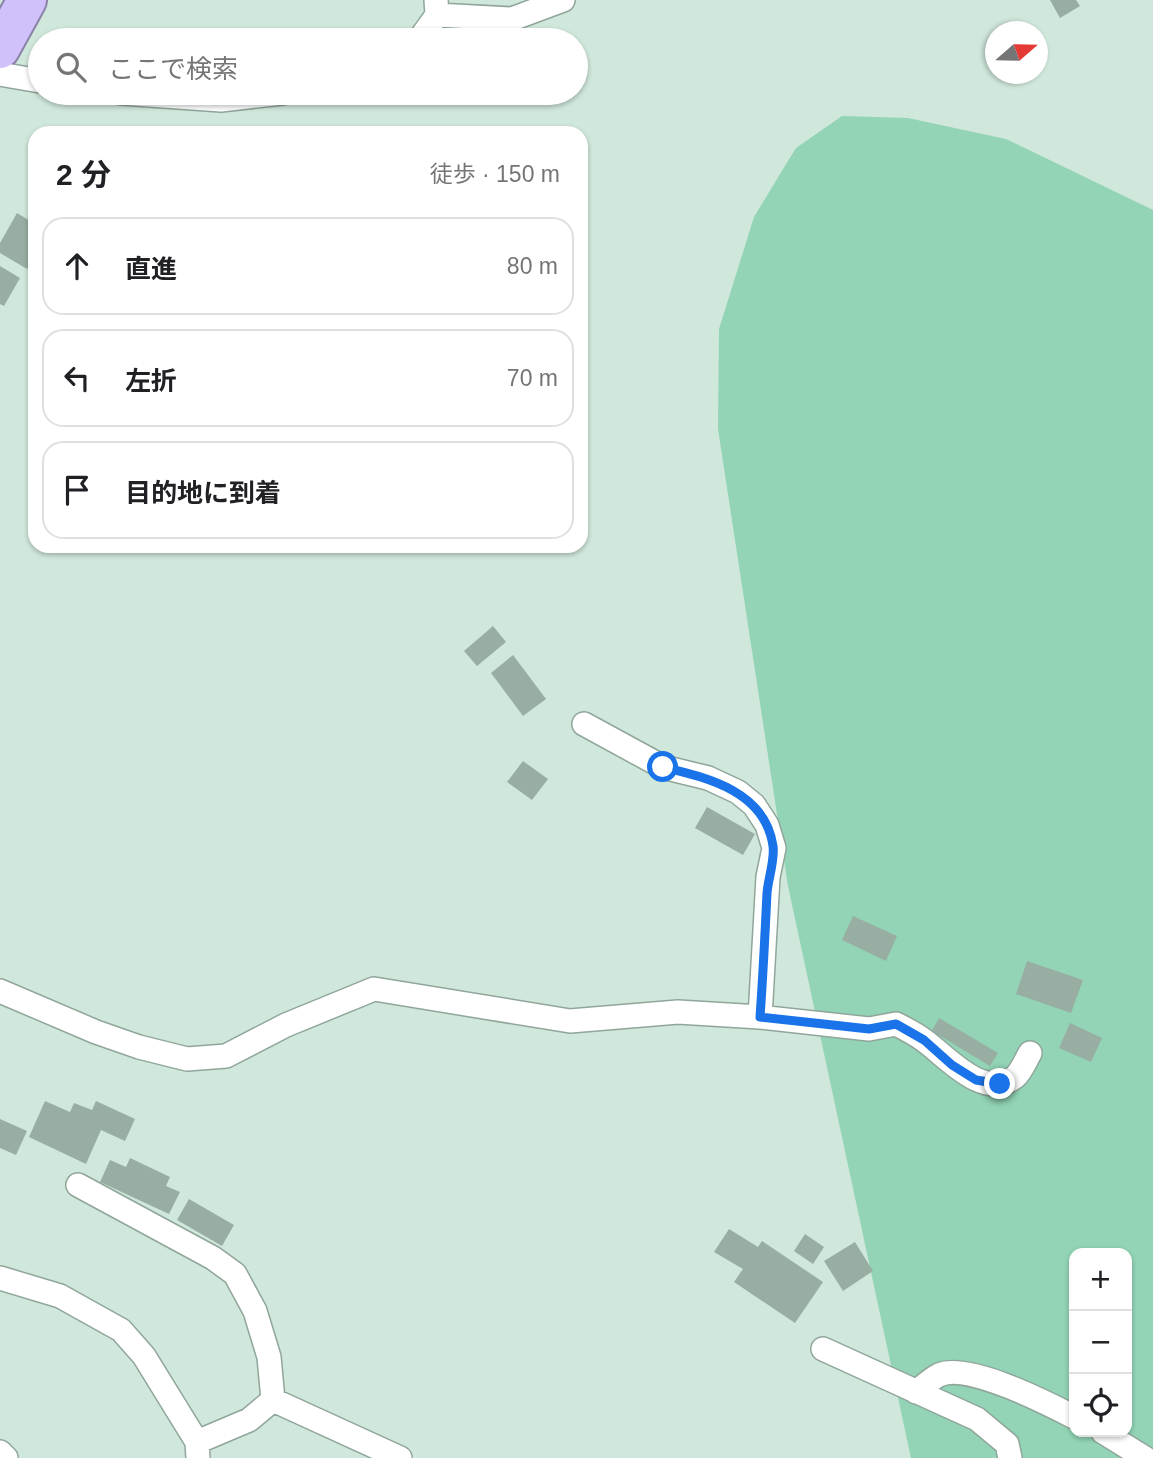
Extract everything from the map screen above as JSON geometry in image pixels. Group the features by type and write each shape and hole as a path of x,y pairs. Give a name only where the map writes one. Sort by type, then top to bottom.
{"highway":[{"path":"0,49 27,0"}],"street":[{"path":"425,28 436,7 512,19 563,0"},
{"path":"0,74 28,79"},
{"path":"584,724 663,767 708,778 738,793 754,805 767,825 774,848 768,877 760,1017"},
{"path":"0,991 96,1032 187,1059 226,1056 286,1025 374,989 570,1021 678,1012 760,1017 869,1029 896,1024 924,1040 952,1065 976,1080 1000,1084 1016,1077 1030,1054"},
{"path":"78,1185 213,1258 234,1274 256,1311 269,1357 274,1399"},
{"path":"0,1278 60,1296 121,1330 144,1356 198,1450 249,1420 274,1399"},
{"path":"823,1349 976,1419 1007,1444 1010,1458"},
{"path":"916,1392 940,1374 974,1375 1037,1398 1069,1414"},
{"path":"274,1399 400,1458"},
{"path":"1111,1437 1145,1458"},
{"path":"0,1452 6,1458"}],"green space":[{"path":"842,116 908,118 1006,139 1153,210 1153,1458 911,1458 788,886 718,429 719,329 754,217 796,148"}],"building":[{"path":"1050,0 1076,0 1080,6 1060,18"},
{"path":"17,213 28,220 27,269 0,253 0,243"},
{"path":"0,266 20,278 4,306 0,304"},
{"path":"493,626 506,642 477,666 464,651"},
{"path":"513,655 546,699 523,716 491,673"},
{"path":"523,761 548,779 532,800 507,782"},
{"path":"707,807 755,834 743,855 695,828"},
{"path":"853,916 897,936 886,961 842,940"},
{"path":"1027,961 1083,980 1071,1013 1016,994"},
{"path":"939,1018 998,1053 990,1066 932,1031"},
{"path":"1070,1023 1102,1038 1091,1062 1059,1048"},
{"path":"45,1101 70,1112 74,1103 92,1110 96,1101 135,1119 125,1141 101,1130 86,1164 29,1137"},
{"path":"0,1119 27,1131 16,1155 0,1148"},
{"path":"130,1158 170,1177 166,1186 180,1192 169,1214 100,1182 110,1160 126,1167"},
{"path":"189,1199 234,1225 222,1246 177,1220"},
{"path":"729,1229 758,1247 762,1241 823,1282 795,1323 734,1282 743,1269 714,1252"},
{"path":"805,1234 824,1247 813,1264 794,1251"},
{"path":"855,1242 873,1271 843,1291 824,1261"}],"route":[{"path":"663,767 708,778 738,793 754,805 767,825 774,848 768,877 760,1017 869,1029 896,1024 924,1040 952,1065 976,1080 1000,1084"}]}
